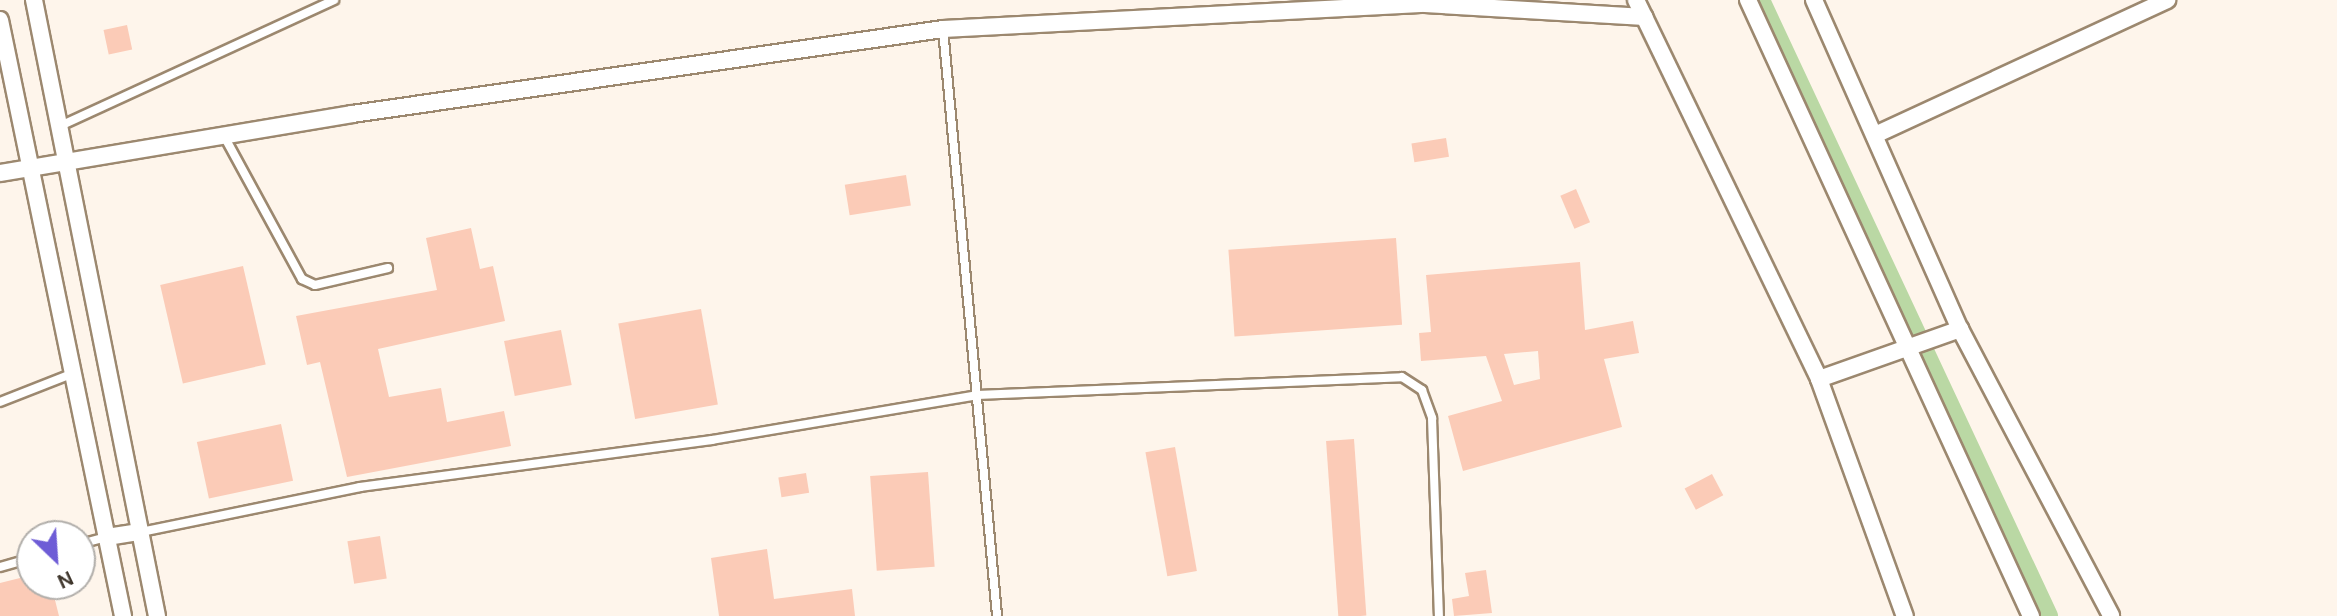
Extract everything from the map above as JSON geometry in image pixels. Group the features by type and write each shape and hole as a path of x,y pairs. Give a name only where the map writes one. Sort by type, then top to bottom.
{"street":[{"path":"34,0 57,128 157,616"},
{"path":"1636,0 1819,379 1905,616"},
{"path":"1748,0 1904,349 2031,616"},
{"path":"1814,0 1960,329 2111,616"},
{"path":"1875,135 2167,0"},
{"path":"0,173 224,135 943,29 1425,4 1645,17"},
{"path":"0,20 27,167 123,616"},
{"path":"1819,379 1960,329"},
{"path":"107,537 140,532"}],"lane":[{"path":"57,128 312,4 334,0"},
{"path":"943,29 997,616"},
{"path":"224,135 302,279 315,285 388,268"},
{"path":"0,402 71,374"},
{"path":"140,532 360,487 977,395 1402,377 1422,390 1432,418 1439,616"},
{"path":"96,540 107,537"}],"building":[{"path":"127,25 132,49 109,54 104,30"},
{"path":"1446,138 1449,157 1414,162 1411,143"},
{"path":"906,175 911,206 850,215 845,185"},
{"path":"1576,189 1590,222 1574,229 1560,196"},
{"path":"471,228 480,269 493,266 505,321 378,349 389,397 441,388 447,422 504,411 511,446 347,477 320,362 307,365 296,316 437,290 426,238"},
{"path":"1396,238 1402,325 1234,337 1228,250"},
{"path":"1580,262 1585,330 1633,321 1639,353 1604,359 1622,427 1463,471 1448,416 1502,401 1486,356 1421,361 1419,333 1431,332 1426,275","holes":["1538,351 1540,379 1514,385 1504,354"]},
{"path":"243,266 266,364 183,384 160,285"},
{"path":"701,309 718,405 635,419 618,324"},
{"path":"561,330 572,385 515,396 504,341"},
{"path":"281,424 293,481 209,499 197,442"},
{"path":"1354,439 1366,616 1338,616 1326,441"},
{"path":"1175,447 1197,571 1167,576 1145,452"},
{"path":"928,472 935,567 877,571 870,476"},
{"path":"806,473 809,493 781,497 778,477"},
{"path":"1712,474 1723,495 1696,510 1685,489"},
{"path":"380,536 387,578 354,584 347,541"},
{"path":"767,549 774,599 852,589 855,616 719,616 711,558"},
{"path":"1486,570 1492,613 1454,616 1452,599 1469,596 1465,573"},
{"path":"16,579 16,600 55,600 59,616 0,616 0,583"}],"waterway":[{"path":"1760,0 2048,616"}]}
